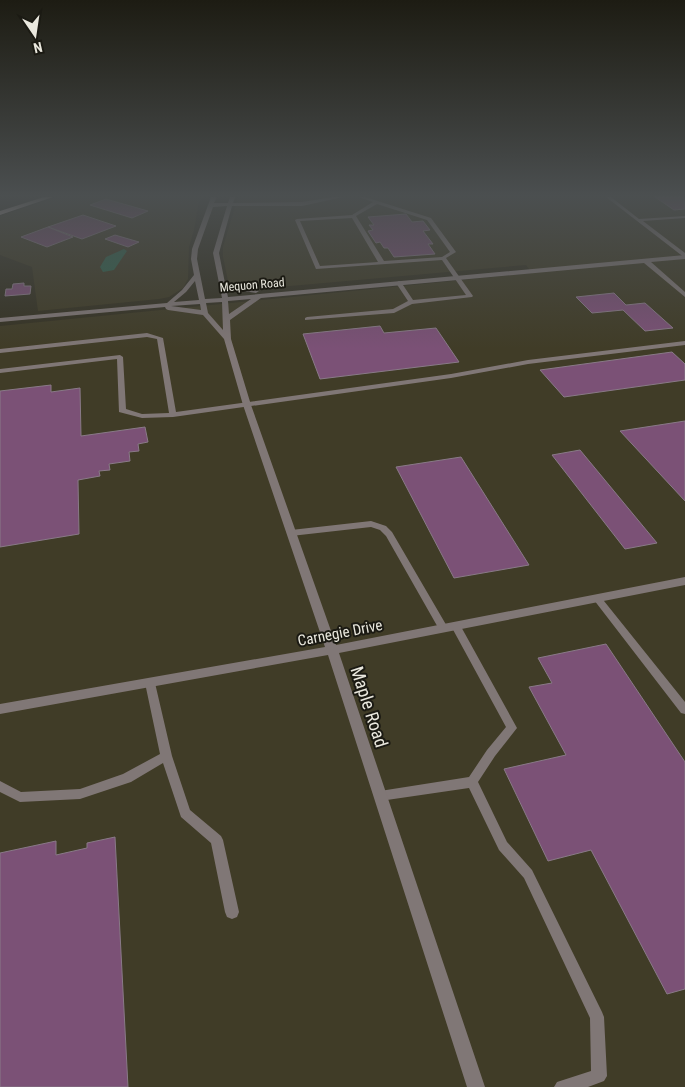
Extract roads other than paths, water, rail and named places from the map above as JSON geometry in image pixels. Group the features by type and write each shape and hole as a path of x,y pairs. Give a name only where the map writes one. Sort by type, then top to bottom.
{"street":[{"name":"Maple Road","path":"195,248 194,259 205,313 227,339"},
{"name":"Maple Road","path":"217,248 216,253 225,298 227,339 247,405 332,650 476,1087"},
{"name":"Mequon Road","path":"0,320 168,303 685,257"},
{"path":"646,261 685,295"},
{"path":"168,303 184,291 197,275"},
{"path":"222,284 234,288 279,293"},
{"path":"227,320 261,295"},
{"path":"142,306 205,313"},
{"name":"Carnegie Drive","path":"0,710 332,650 685,581"}],"lane":[{"path":"309,248 318,268 443,258 452,252 449,248"},
{"path":"373,248 382,263"},
{"path":"673,248 685,257"},
{"path":"307,319 394,311 411,302 470,296 443,258"},
{"path":"399,283 411,302"},
{"path":"0,351 147,335 160,338 173,415"},
{"path":"0,371 120,357 122,410 142,416 173,415 451,376 528,362 685,344"},
{"path":"292,533 371,524 383,528 389,534 450,627 512,728 491,753 472,782 380,796"},
{"path":"597,598 685,710"},
{"path":"150,683 166,756 185,813 217,840 232,912"},
{"path":"0,786 20,797 80,794 127,778 166,756"},
{"path":"472,782 503,846 528,874 597,1017 599,1076 562,1087"}]}
